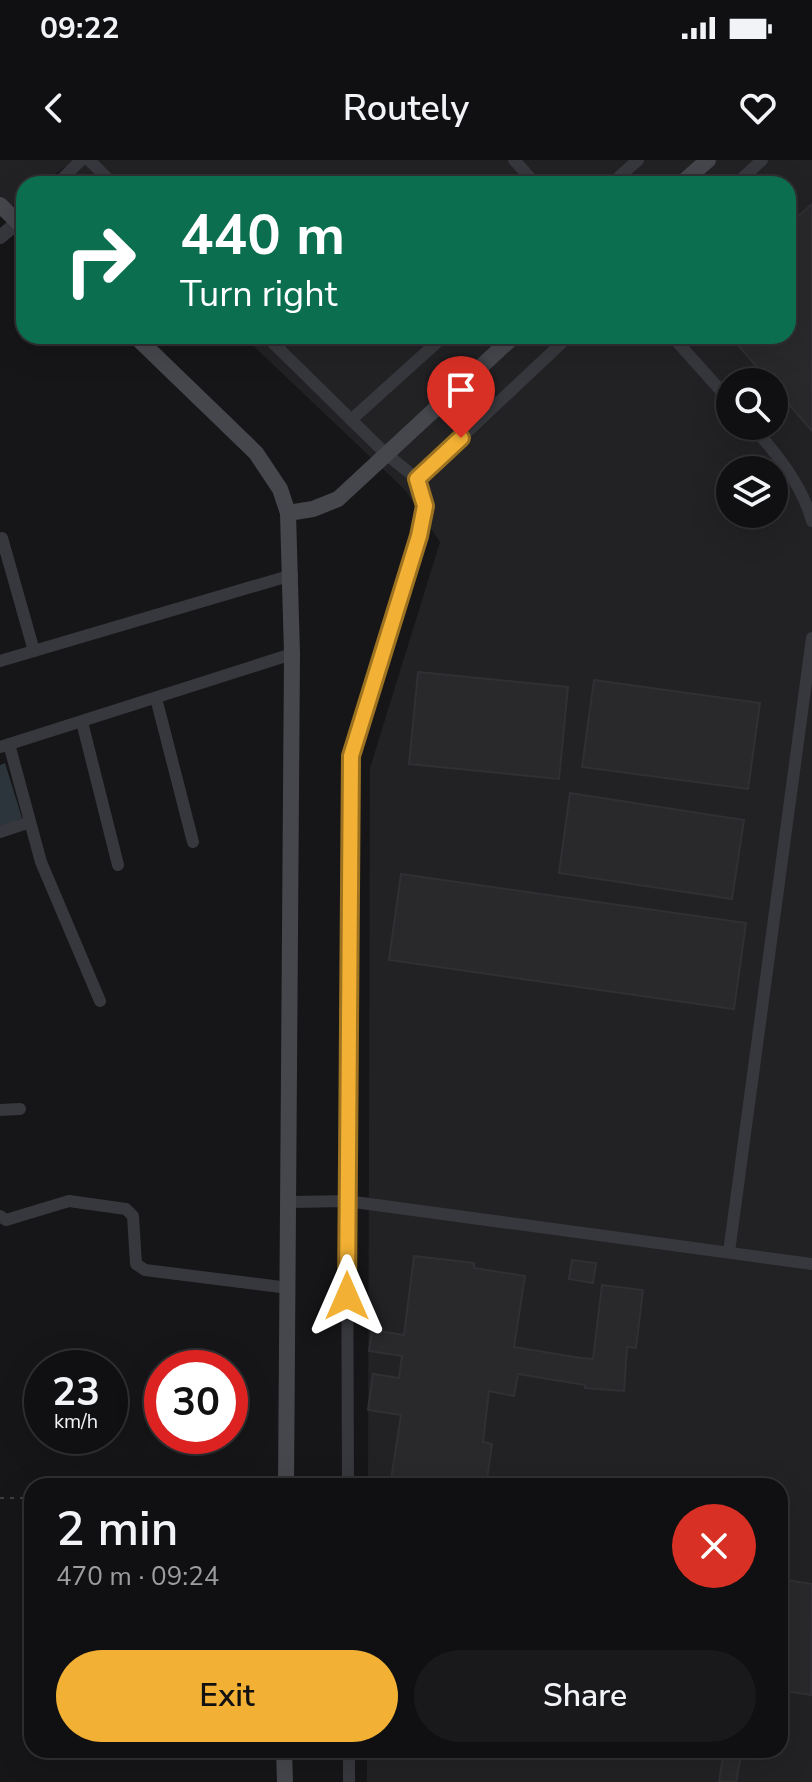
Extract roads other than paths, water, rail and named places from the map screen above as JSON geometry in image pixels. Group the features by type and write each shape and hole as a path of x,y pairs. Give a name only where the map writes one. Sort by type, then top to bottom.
{"main road":[{"path":"690,176 708,160"},
{"path":"0,205 16,217"},
{"path":"143,344 256,453 280,489 288,513 292,654 286,1478"},
{"path":"288,513 313,509 338,499 505,344"},
{"path":"284,1758 285,1782"}],"street":[{"path":"65,176 81,160"},
{"path":"89,160 105,176"},
{"path":"514,160 529,176"},
{"path":"620,176 638,160"},
{"path":"745,176 762,160"},
{"path":"274,344 385,453 417,479 425,506 419,536 351,756 348,1478"},
{"path":"351,420 435,344"},
{"path":"417,479 560,344"},
{"path":"679,344 716,385"},
{"path":"764,440 777,454 808,507 812,521"},
{"path":"2,538 34,651"},
{"path":"0,661 292,575"},
{"path":"729,1252 812,638"},
{"path":"100,1001 41,862 4,746 292,654"},
{"path":"156,698 193,842"},
{"path":"82,722 118,865"},
{"path":"0,832 30,822"},
{"path":"0,1110 20,1109"},
{"path":"0,1216 6,1220 69,1201 126,1209 133,1216 136,1264 145,1270 289,1288"},
{"path":"290,1202 347,1201 812,1264"},
{"path":"349,1758 349,1782"}]}
